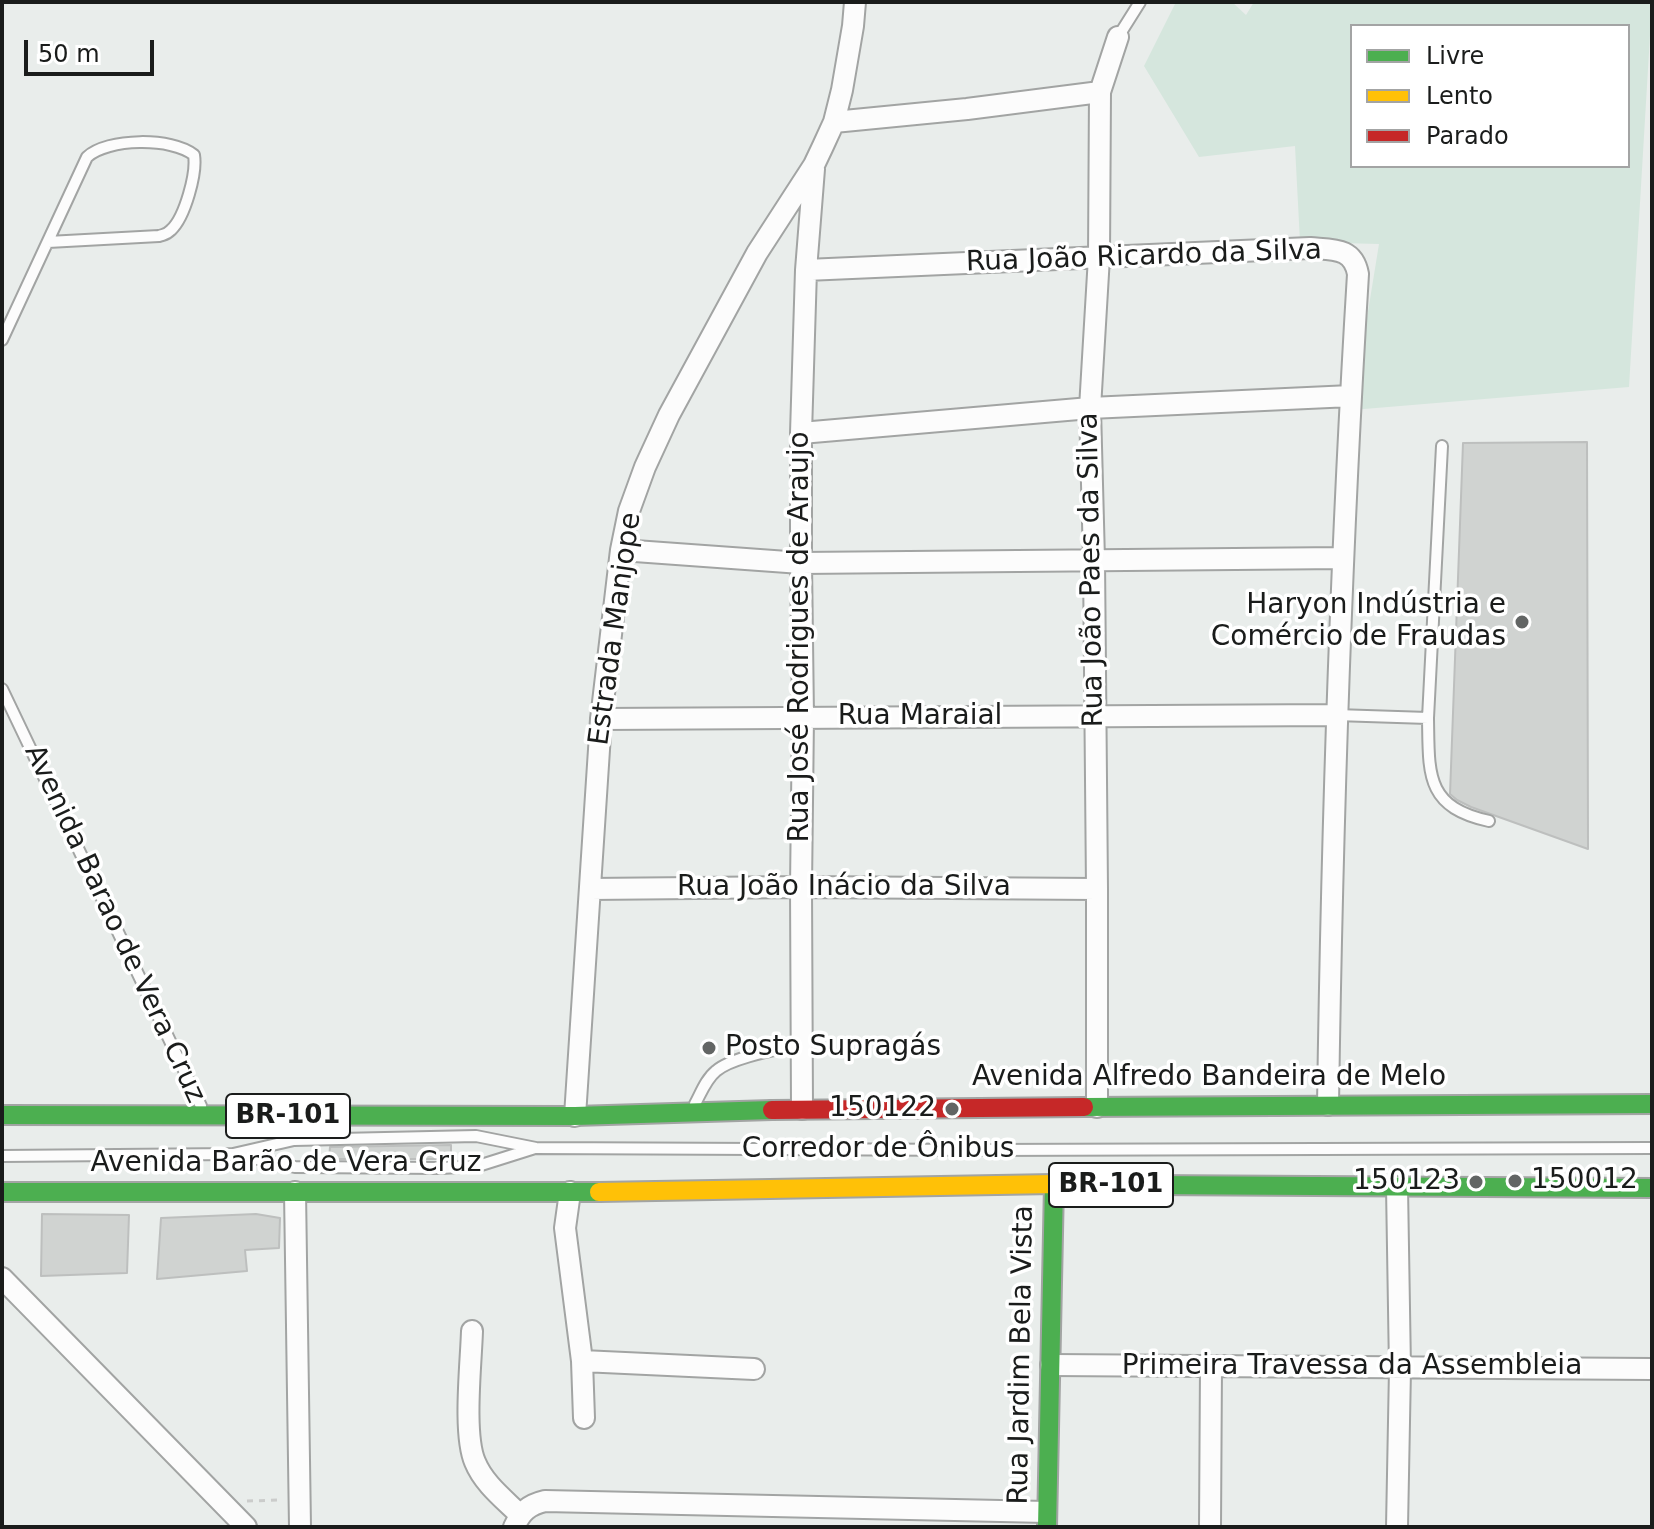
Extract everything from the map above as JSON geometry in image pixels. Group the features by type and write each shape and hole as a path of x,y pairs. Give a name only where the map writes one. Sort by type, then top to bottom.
{"main road":[{"name":"Avenida Alfredo Bandeira de Melo","path":"575,1116 802,1109 1652,1104"},
{"name":"Avenida Barão de Vera Cruz","path":"2,1115 575,1116"},
{"name":"BR-101","path":"570,1192 1054,1184 1652,1188"},
{"name":"Rua Jardim Bela Vista","path":"1046,1519 1054,1184"},
{"name":"Avenida Barão de Vera Cruz","path":"2,1192 570,1192"}],"street":[{"name":"Estrada Manjope","path":"575,1116 601,719 621,550 629,511 669,415 757,253 814,165 834,122 855,2"},
{"name":"Rua João Paes da Silva","path":"1097,1107 1094,560 1090,408 1099,257 1100,92 1118,37"},
{"path":"834,122 1100,92"},
{"name":"Rua José Rodrigues de Araujo","path":"802,1109 801,433 806,270 814,165"},
{"name":"Rua João Ricardo da Silva","path":"806,270 1310,248 1335,250 1355,261 1358,274 1336,715 1328,1105"},
{"path":"801,433 1090,408 1351,396"},
{"path":"621,550 801,563 1343,558"},
{"name":"Rua Maraial","path":"601,719 1336,715"},
{"name":"Rua João Inácio da Silva","path":"590,889 1097,889"},
{"path":"1397,1187 1400,1369 1397,1527"},
{"path":"295,1192 300,1527"},
{"path":"570,1192 565,1228 582,1361 584,1418"},
{"path":"2,1278 246,1527"},
{"path":"472,1331 471,1449 486,1480 517,1521 531,1505 545,1501 895,1518 1046,1519"},
{"path":"582,1361 754,1369"},
{"name":"Primeira Travessa da Assembleia","path":"1051,1365 1652,1369"},
{"path":"1210,1527 1211,1366"}],"lane":[{"path":"1118,37 1140,2"},
{"path":"2,340 82,165 92,152 124,143 166,143 182,147 194,155 194,173 186,201 168,233 48,242"},
{"path":"1442,446 1428,718 1429,758 1434,783 1443,800 1454,809 1489,821"},
{"name":"Avenida Barao de Vera Cruz","path":"2,689 205,1116"},
{"path":"1336,715 1428,718"},
{"path":"689,1113 718,1069 751,1056 802,1044"},
{"name":"Corredor de Ônibus","path":"233,1154 294,1140 476,1136 536,1148 1652,1148"},
{"name":"Corredor de Ônibus","path":"2,1156 233,1154 295,1167 441,1168 478,1166 536,1148"}],"path":[{"path":"221,1503 299,1499"}],"shaded area":[{"path":"1176,2 1232,2 1246,15 1254,2 1652,2 1629,387 1352,410 1379,244 1300,242 1295,146 1199,157 1144,66"}],"building":[{"name":"Haryon Indústria e Comércio de Fraudas","path":"1587,442 1588,849 1471,807 1450,794 1463,443"},
{"path":"451,1145 451,1159 329,1159 330,1147"},
{"path":"42,1214 129,1215 127,1273 41,1276"},
{"path":"256,1214 280,1218 279,1248 245,1250 247,1271 157,1279 161,1218"}],"traffic: fast":[{"path":"1084,1107 1652,1104"},
{"path":"2,1115 575,1116 772,1110"},
{"path":"1047,1527 1054,1184"},
{"path":"1146,1185 1652,1188"},
{"path":"2,1192 599,1192"}],"traffic: slow":[{"path":"599,1192 1146,1185"}],"traffic: jam":[{"path":"772,1110 1084,1107"}],"place":[{"name":"Haryon Indústria e Comércio de Fraudas","path":"1522,622"},
{"name":"Posto Supragás","path":"709,1048"},
{"name":"150122","path":"952,1109"},
{"name":"150012","path":"1515,1181"},
{"name":"150123","path":"1476,1182"}]}
